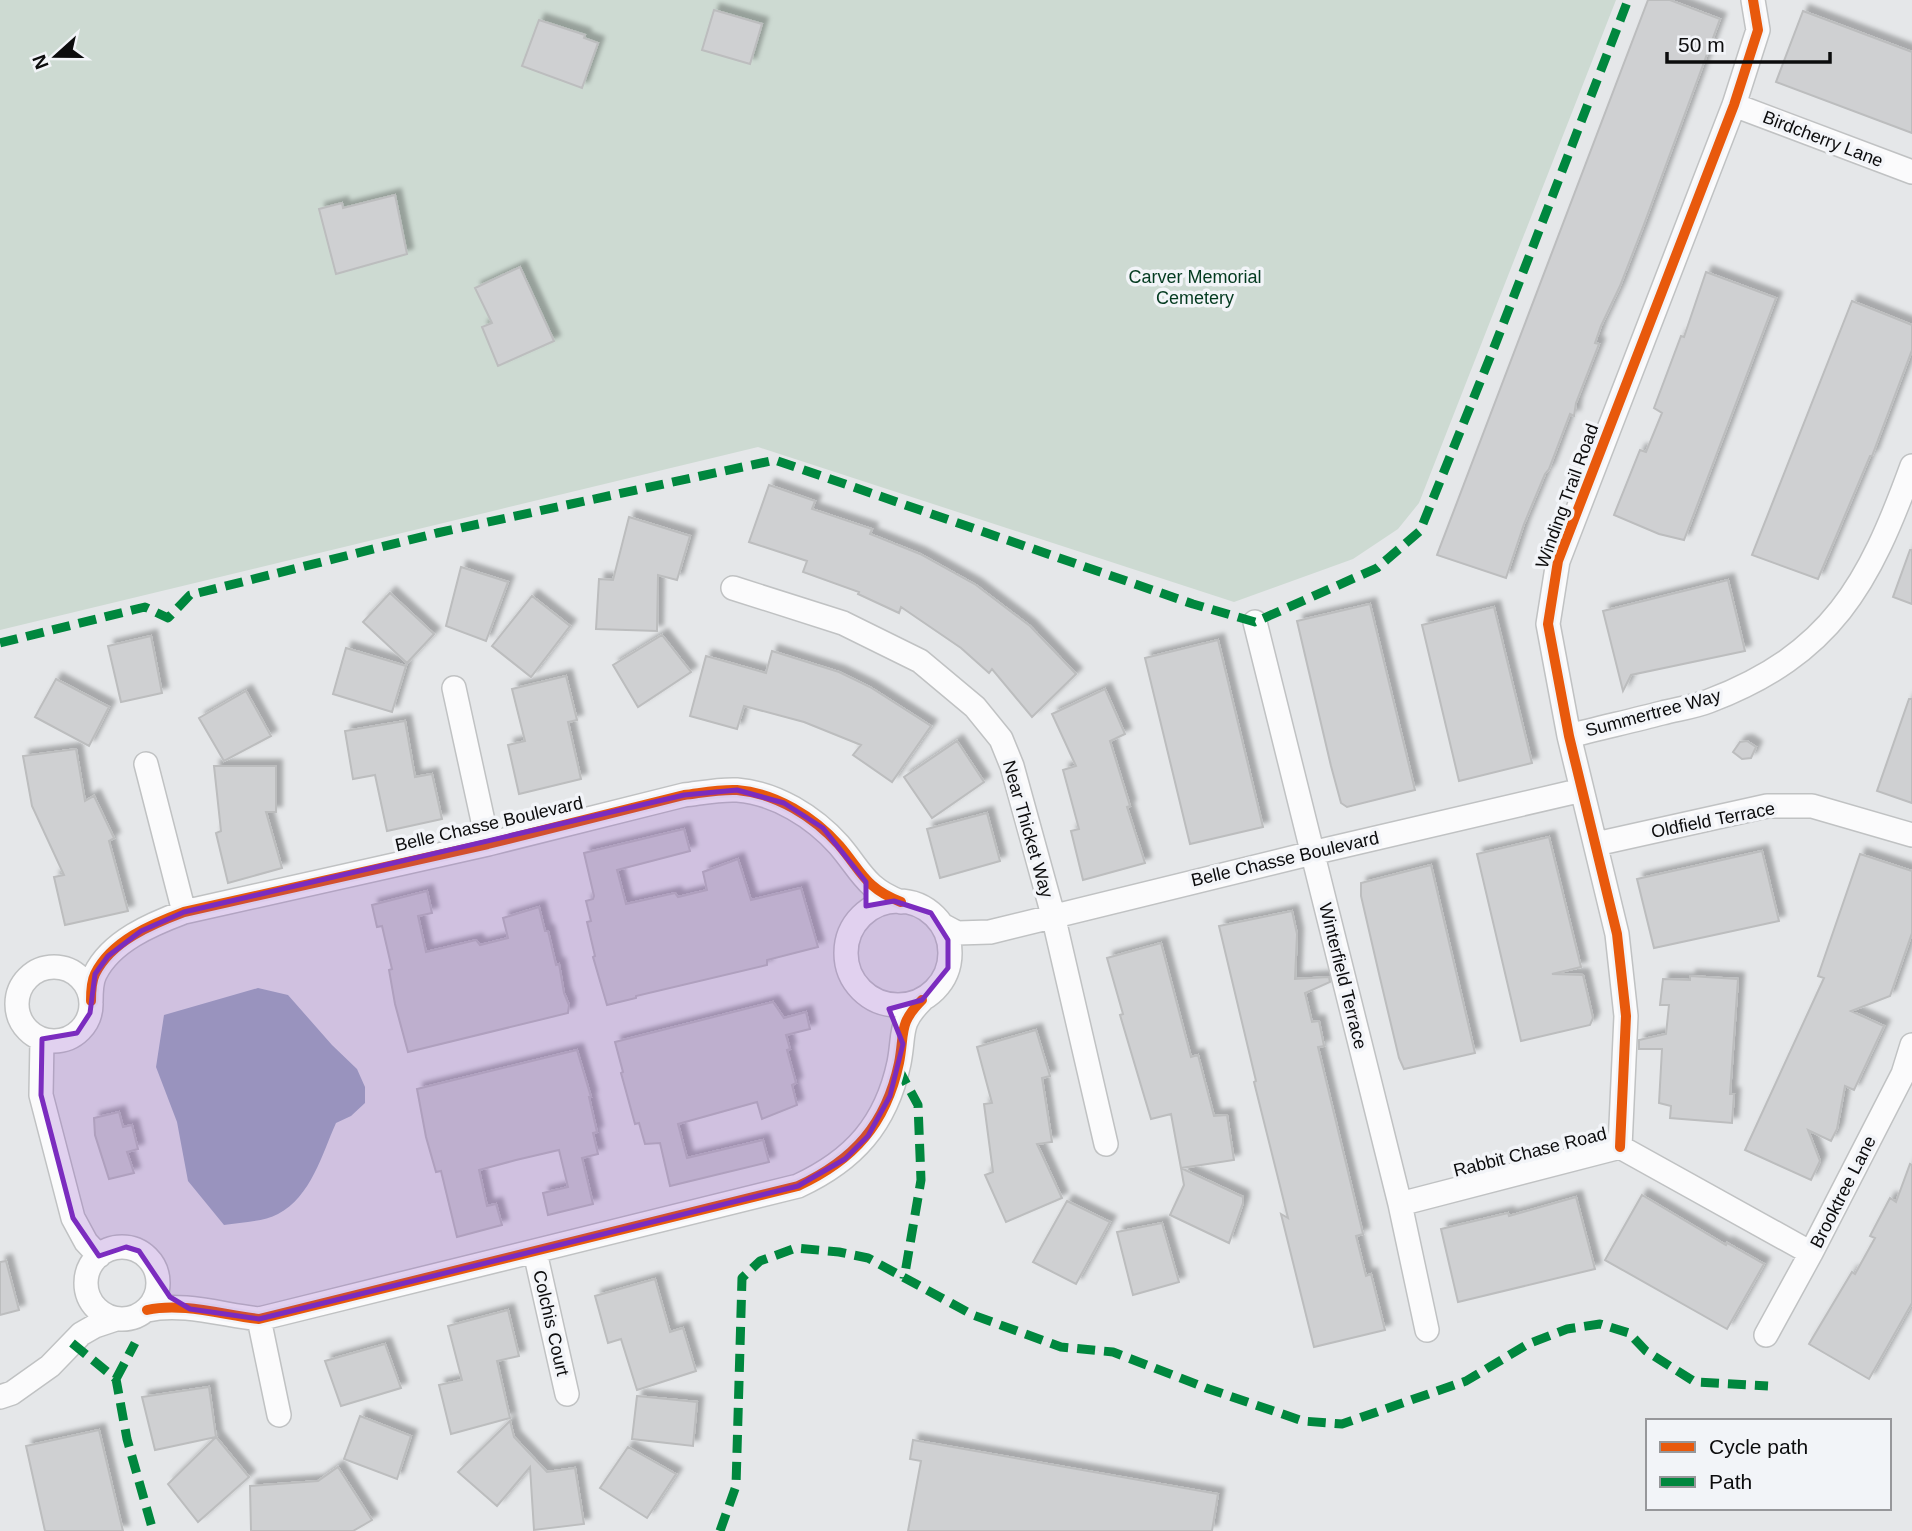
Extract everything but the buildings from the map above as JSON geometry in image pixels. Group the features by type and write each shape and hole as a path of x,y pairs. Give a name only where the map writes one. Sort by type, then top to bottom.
{"street":[{"name":"Winding Trail Road","path":"1620,1147 1626,1016 1617,934 1569,736 1548,624 1558,561 1734,106 1758,30 1754,0"},
{"name":"Birdcherry Lane","path":"1734,106 1912,172"},
{"name":"Summertree Way","path":"1569,736 1707,702 1770,674 1810,645 1851,599 1873,560 1911,473"},
{"name":"Near Thicket Way","path":"733,588 843,623 920,662 975,707 1001,739 1012,766 1053,915 1106,1144"},
{"name":"Winterfield Terrace","path":"1255,622 1400,1204 1427,1330"},
{"path":"454,688 488,844"},
{"path":"146,764 184,912"},
{"name":"Belle Chasse Boulevard","path":"108,956 95,974 85,1024 77,1033 54,1041 32,1034 0,988 38,971 83,966 108,956 141,931 184,912 488,844 684,795 737,790 756,793 784,803 809,817 839,845 866,882 881,894 901,902 912,903 931,913 942,925 957,933 990,932 1582,790"},
{"name":"Oldfield Terrace","path":"1596,844 1767,806 1812,806 1912,835"},
{"path":"866,882 866,898 861,916 849,934 845,957 848,971 860,990 874,1000 900,1006 922,1000"},
{"path":"861,916 883,903 901,902"},
{"path":"942,925 948,940 948,963"},
{"name":"Belle Chasse Boulevard","path":"0,1397 12,1393 50,1366 81,1334 94,1326 116,1319 132,1318 147,1310 173,1306 259,1319 798,1186 845,1159 868,1136 890,1096 898,1068 905,1021 940,983 948,963 968,944 990,932"},
{"path":"57,967 76,974 88,991 91,1001"},
{"path":"19,1016 18,994 29,976"},
{"path":"881,1002 892,1014 902,1033"},
{"path":"42,1039 41,1095 72,1218 86,1242 99,1256 109,1250 126,1247 139,1251 148,1258 158,1278 157,1294 147,1310"},
{"name":"Brooktree Lane","path":"1766,1335 1903,1074 1912,1045"},
{"name":"Rabbit Chase Road","path":"1400,1204 1620,1147 1811,1253"},
{"name":"Colchis Court","path":"535,1252 567,1394"},
{"name":"Belle Chasse Boulevard","path":"81,1334 92,1302 87,1287 88,1274 99,1256"},
{"path":"158,1278 170,1297 190,1309"},
{"path":"92,1302 100,1312 116,1319"},
{"path":"259,1319 279,1415"}],"highlighted area":[{"path":"737,790 784,803 823,828 866,882 866,906 894,901 931,913 948,940 948,968 922,1000 889,1009 903,1044 890,1096 868,1136 845,1159 798,1186 259,1319 190,1309 170,1297 139,1251 126,1247 99,1256 73,1218 41,1095 42,1039 77,1033 90,1013 95,974 108,956 141,931 184,912 684,795"}],"green space":[{"name":"Carver Memorial Cemetery","path":"0,0 1616,0 1419,503 1398,529 1353,559 1234,602 758,447 0,630"}],"water":[{"path":"258,988 288,995 357,1069 365,1087 365,1103 351,1116 336,1123 314,1174 299,1197 289,1206 266,1219 224,1225 188,1181 177,1122 156,1067 164,1015"}],"marked path":[{"path":"0,643 145,607 168,618 190,595 437,533 775,460 1193,604 1255,622 1377,568 1420,531 1628,0"},
{"path":"898,1068 918,1105 921,1180 904,1279"},
{"path":"720,1531 736,1486 742,1278 760,1261 796,1248 868,1258 973,1315 1061,1347 1113,1352 1303,1421 1342,1424 1466,1381 1528,1344 1567,1329 1600,1324 1629,1333 1646,1351 1695,1382 1768,1386"},
{"path":"72,1343 116,1379 127,1439 153,1531"},
{"path":"116,1379 135,1343"}],"cycle path":[{"path":"1620,1147 1626,1016 1617,934 1569,736 1548,624 1558,561 1734,105 1758,30 1753,0"},
{"path":"91,1001 94,977 111,952 146,928 184,912 488,844 684,795 711,791 752,792 793,808 829,835 872,885 901,902"},
{"path":"147,1310 188,1308 259,1319 798,1186 818,1176 851,1152 876,1122 893,1085 906,1022 922,1000"}]}
